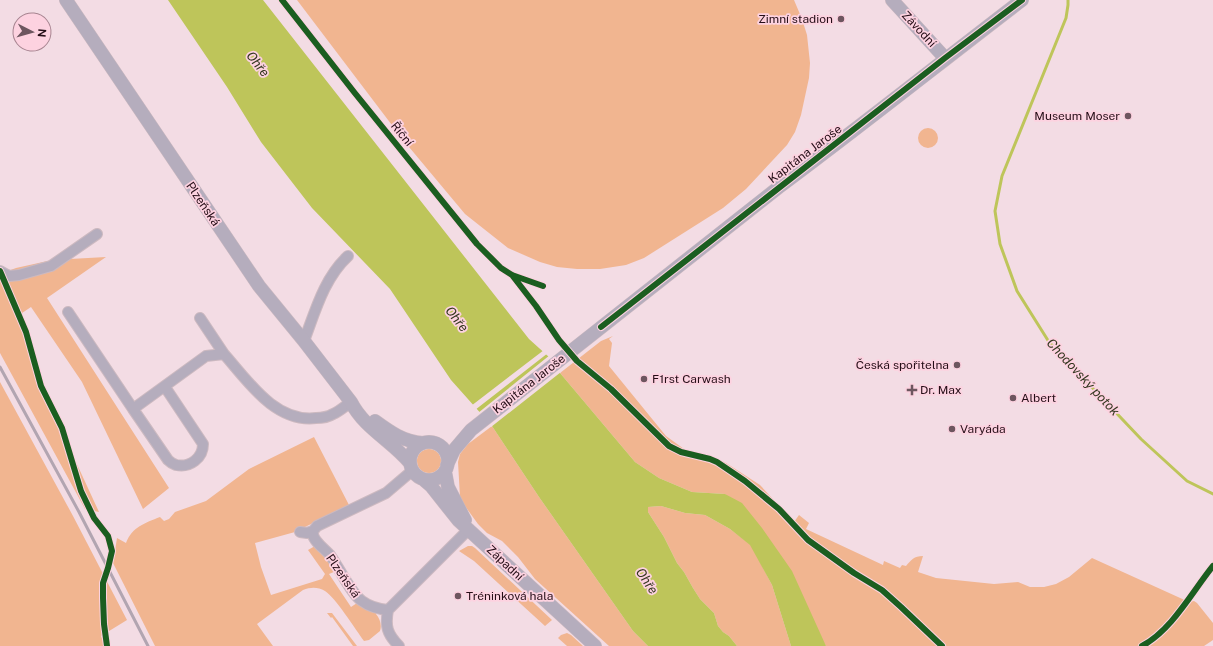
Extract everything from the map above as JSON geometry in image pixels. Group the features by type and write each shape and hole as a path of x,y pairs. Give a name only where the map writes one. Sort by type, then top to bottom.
{"street":[{"name":"Plzeňská","path":"66,0 259,286 351,402 356,412 375,431 402,453 412,467"},
{"name":"Závodní","path":"892,0 945,58"},
{"name":"Kapitána Jaroše","path":"446,468 454,450 471,430 582,341 945,58 1022,0"},
{"path":"0,271 9,276 19,275 52,266 97,234"},
{"path":"304,341 323,292 331,278 348,256"},
{"path":"68,312 168,460 175,465 189,464 197,460 203,450 203,444 165,387"},
{"path":"200,318 224,354 261,394 273,405 286,413 305,419 326,417 333,415 351,402"},
{"path":"133,409 206,356 224,354"},
{"name":"Plzeňská","path":"351,402 395,435 412,442 428,443"},
{"name":"Kapitána Jaroše","path":"428,443 444,442 471,430"},
{"path":"428,443 439,445 445,452 447,457 446,468 437,478 424,480 416,475 412,467 412,452 416,448 428,443"},
{"path":"300,532 312,531 317,526 386,493 412,467"},
{"name":"Západní","path":"446,468 448,487 469,529"},
{"name":"Západní","path":"424,480 458,520 595,646"},
{"path":"399,646 388,632 386,620 388,610 469,529"},
{"name":"Plzeňská","path":"312,531 313,537 329,554 360,601 377,609 388,610"}],"shaded area":[{"path":"297,0 794,0 807,35 810,63 809,78 801,115 795,132 787,145 746,189 723,208 644,258 626,265 600,269 557,267 540,262 508,248 465,214 404,141"},
{"path":"928,128 935,131 938,138 935,145 928,148 921,145 918,138 921,131"},
{"path":"106,257 47,298 169,488 143,509 82,382 31,307 22,313 46,397 99,512 85,509 0,353 0,274 16,268 52,260"},
{"path":"613,336 609,339 612,343 609,366 666,436 684,449 712,456 726,463 760,485 794,522 799,515 809,523 806,529 883,565 884,561 900,568 902,565 906,566 911,560 923,556 918,572 936,578 994,584 1018,582 1030,587 1044,587 1056,584 1069,577 1092,558 1189,602 1194,601 1197,603 1213,623 1213,640 1204,646 826,646 725,494 692,492 659,478 635,462 560,373 601,341"},
{"path":"0,382 73,516 127,620 101,636 105,646 0,646"},
{"path":"492,426 539,497 633,631 648,646 609,646 535,579 518,557 502,541 487,533 478,524 462,502 460,497 458,462 460,454 468,444"},
{"path":"314,437 349,505 295,532 255,543 261,567 271,595 322,579 325,574 308,550 315,546 318,547 336,571 329,574 351,607 360,601 377,609 376,614 380,622 380,631 369,640 364,641 329,594 317,588 312,588 303,590 257,624 273,646 155,646 113,563 117,538 126,543 135,529 140,526 160,517 164,521 169,519 175,512 206,501 249,469"},
{"path":"429,449 438,452 441,461 438,470 429,473 420,470 417,461 420,452"},
{"path":"661,506 685,513 705,515 730,529 751,545 772,585 791,646 737,646 729,636 723,632 718,626 714,613 700,599 677,563 664,537 648,512 648,507"},
{"path":"468,546 475,548 552,620 545,626 474,561 459,551"},
{"path":"327,613 332,613 357,646 353,646 332,617 331,618"},
{"path":"567,633 583,646 567,646 558,638"}],"water":[{"name":"Ohře","path":"168,0 263,0 529,339 549,357 560,373 635,462 659,478 692,492 725,494 742,503 762,528 792,571 826,646 791,646 772,585 750,545 730,529 705,515 685,513 661,506 648,507 648,512 664,537 677,563 700,599 714,613 718,626 737,646 648,646 633,631 539,497 492,426 451,380 390,289 312,208 261,142 227,87"}],"pier":[{"path":"544,350 548,353 475,410 471,406"},
{"path":"550,355 561,372 491,427 478,413"}],"waterway":[{"name":"Chodovský potok","path":"1068,0 1066,18 1002,176 995,211 1000,244 1017,291 1049,342 1141,439 1187,481 1213,494"}],"railway":[{"path":"0,367 79,512 148,646"}],"cycle path":[{"name":"Říční","path":"282,0 477,244 501,268 512,275 543,286"},
{"path":"601,327 945,58 1022,0"},
{"path":"0,271 26,332 41,386 62,428 81,491 94,518 108,536 112,551 103,583 104,624 107,646"},
{"path":"512,275 536,306 559,340 577,361 611,389 669,446 681,452 717,462 745,481 779,509 808,540 854,573 882,590 942,646"},
{"path":"1142,646 1153,639 1172,621 1213,566"}],"place":[{"name":"Zimní stadion","path":"841,19"},
{"name":"Museum Moser","path":"1128,116"},
{"name":"Česká spořitelna","path":"957,365"},
{"name":"F1rst Carwash","path":"644,379"},
{"name":"Dr. Max","path":"912,390"},
{"name":"Albert","path":"1013,398"},
{"name":"Varyáda","path":"952,429"},
{"name":"Tréninková hala","path":"458,596"}]}
